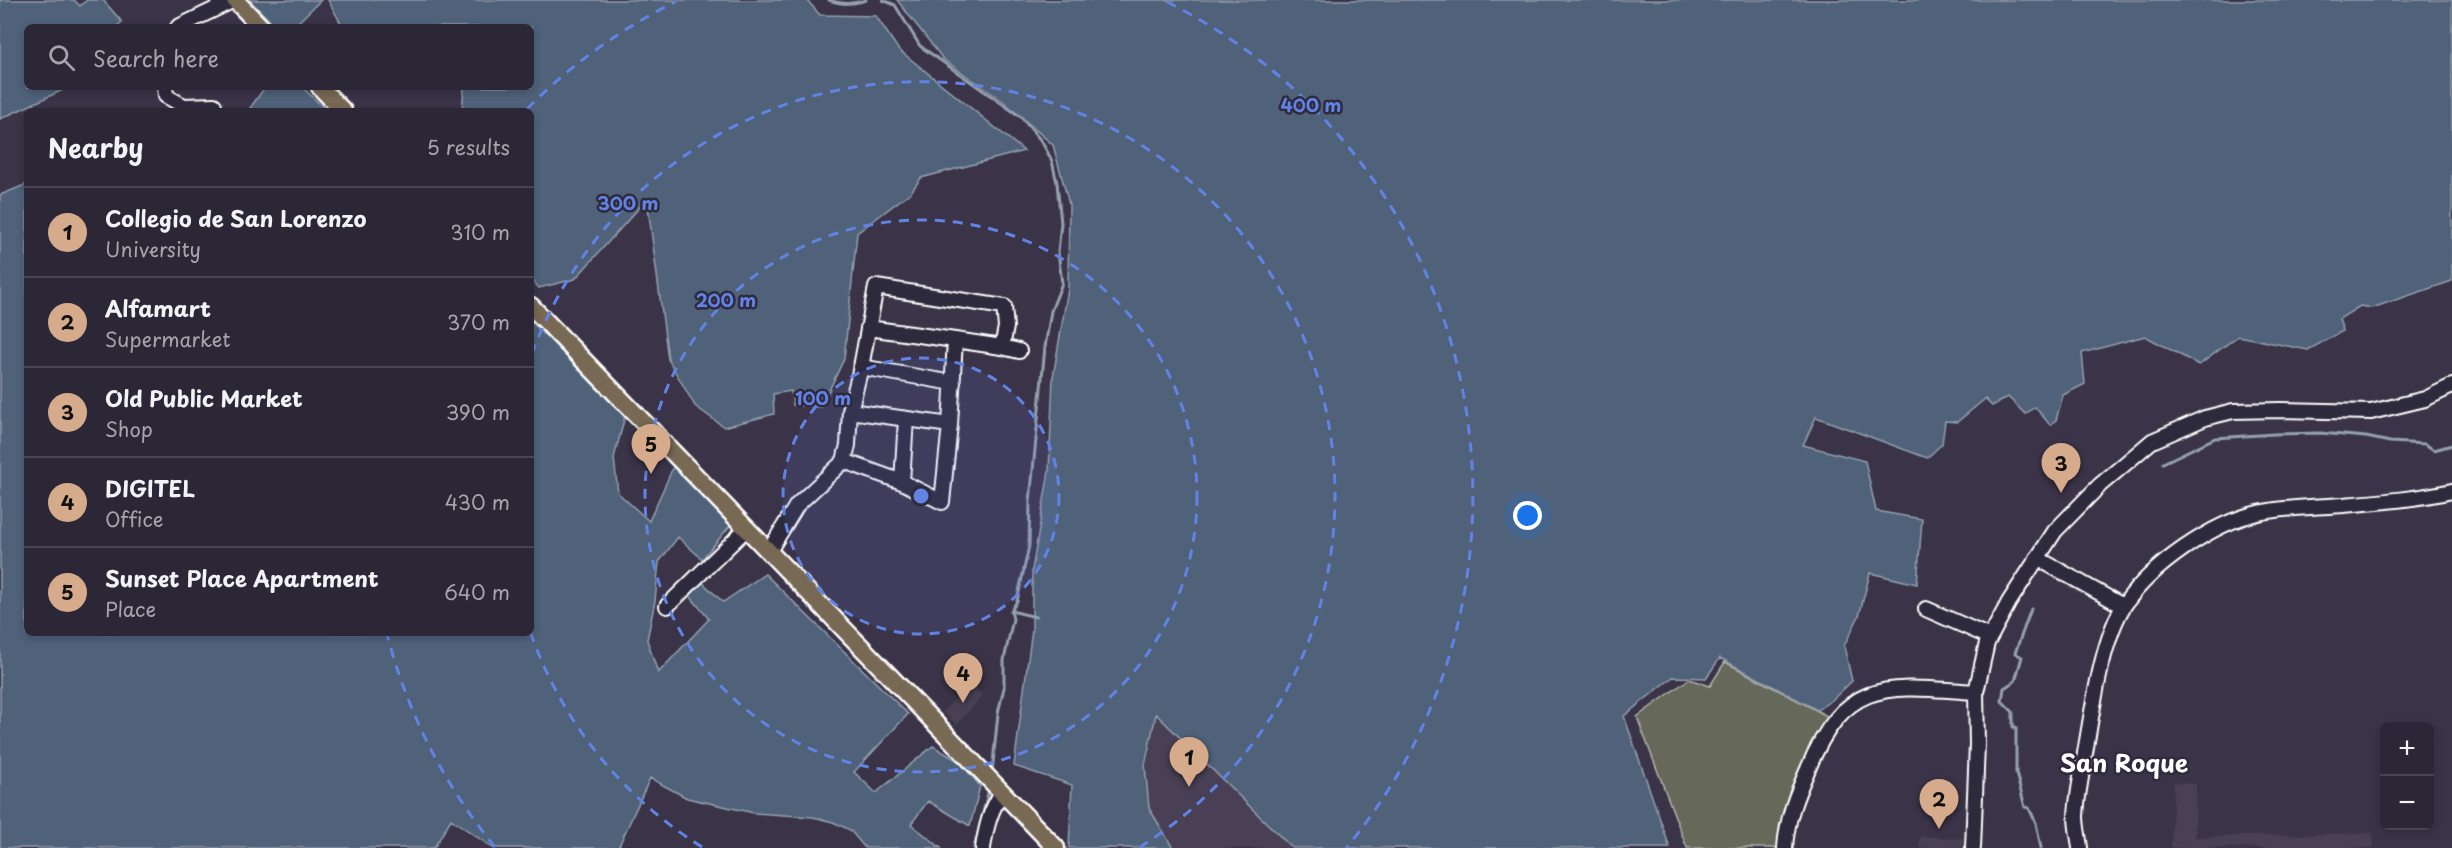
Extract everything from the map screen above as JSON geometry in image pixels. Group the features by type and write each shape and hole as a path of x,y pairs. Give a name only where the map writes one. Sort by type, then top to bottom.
{"main road":[{"path":"234,0 258,24"},
{"path":"323,90 340,108"},
{"path":"534,309 1056,848"}],"street":[{"path":"191,24 234,0"},
{"path":"165,90 166,96 170,100 184,106 214,105"},
{"path":"769,551 797,505 844,461 848,445 850,411 876,287 1004,307 1006,327 1002,347"},
{"path":"868,328 1019,351"},
{"path":"844,461 902,482 942,502 950,425 955,340"},
{"path":"861,367 953,383"},
{"path":"1973,848 1977,744 1976,692 1987,643 2009,602 2055,531 2119,467 2152,441 2205,418 2233,411 2371,412 2425,399 2452,386"},
{"path":"850,411 950,425"},
{"path":"902,482 906,419"},
{"path":"2080,848 2076,817 2100,674 2123,606 2141,583 2165,561 2227,524 2256,513 2452,491"},
{"path":"667,606 746,529"},
{"path":"2037,558 2123,606"},
{"path":"1926,609 1990,637"},
{"path":"1785,848 1786,825 1819,741 1833,720 1858,698 1901,687 1976,692"},
{"path":"983,848 986,826 1000,792"}],"shaded area":[{"path":"969,682 983,695 957,725 943,712"},
{"path":"1156,713 1292,848 1173,848 1149,808 1145,765"},
{"path":"2174,782 2196,784 2195,837 2373,833 2374,848 2171,848"},
{"path":"1920,836 1964,839 1964,848 1919,848"}],"green space":[{"path":"1725,662 1829,717 1808,754 1781,848 1687,848 1637,717 1689,679 1710,686"}],"water":[{"path":"0,0 74,0 80,6 87,0 103,0 122,22 120,24 24,24 24,90 63,90 0,119"},
{"path":"250,0 321,0 296,24 273,24"},
{"path":"328,0 807,0 820,15 876,16 898,49 1024,151 921,178 911,192 857,233 844,359 821,407 793,405 791,391 773,394 774,414 724,427 695,406 668,359 647,199 575,279 539,288 534,282 534,108 462,108 464,90 534,90 534,24 341,24"},
{"path":"897,0 2452,0 2452,281 2372,308 2360,306 2339,319 2343,331 2308,350 2238,336 2199,365 2145,336 2082,353 2085,384 2063,395 2056,420 2050,425 2035,407 2025,414 2008,397 1992,406 1985,399 1957,422 1945,421 1942,444 1927,458 1816,417 1803,445 1865,461 1876,511 1922,519 1917,584 1870,573 1859,616 1844,646 1852,681 1832,700 1817,710 1720,658 1706,678 1673,677 1624,716 1670,848 1292,848 1156,714 1145,765 1149,808 1173,848 1069,848 1072,785 1014,766 1032,629 1032,570 1049,471 1053,377 1068,289 1069,204 1053,145 1004,102 943,59"},
{"path":"263,90 305,90 324,108 250,108"},
{"path":"24,185 24,636 534,636 534,324 625,416 614,458 618,493 649,521 675,463 734,521 702,559 678,537 659,562 655,601 647,640 658,673 709,619 690,596 702,582 723,602 765,574 908,714 854,772 876,793 933,746 960,762 980,786 970,826 928,801 911,824 941,848 865,848 850,830 833,822 813,817 754,813 687,798 650,778 618,848 493,848 451,819 434,848 0,848 0,195"}],"waterway":[{"path":"829,0 839,3 866,0"},
{"path":"883,0 895,5 920,46 1021,117 1042,142 1052,161 1057,183 1061,223 1058,252 1062,283 1051,311 1045,347 1030,501 1029,546 1017,601 1011,611 1013,619 1004,660 1004,688 998,713 992,773"},
{"path":"2163,463 2215,438 2274,434 2320,433 2366,437 2390,442 2425,444 2434,450 2452,445"},
{"path":"2031,609 2015,653 2022,657 2015,681 2004,688 2002,701 2013,712 2013,727 2016,727 2016,773 2025,807 2029,808 2036,823 2041,848"},
{"path":"1011,611 1036,617"},
{"path":"974,848 989,789"}],"place":[{"name":"Sunset Place Apartment","path":"651,474"},
{"name":"Old Public Market","path":"2061,493"},
{"name":"DIGITEL","path":"963,703"},
{"name":"Collegio de San Lorenzo","path":"1189,787"},
{"name":"Alfamart","path":"1939,829"}],"district":[{"name":"San Roque","path":"2124,762"}]}
